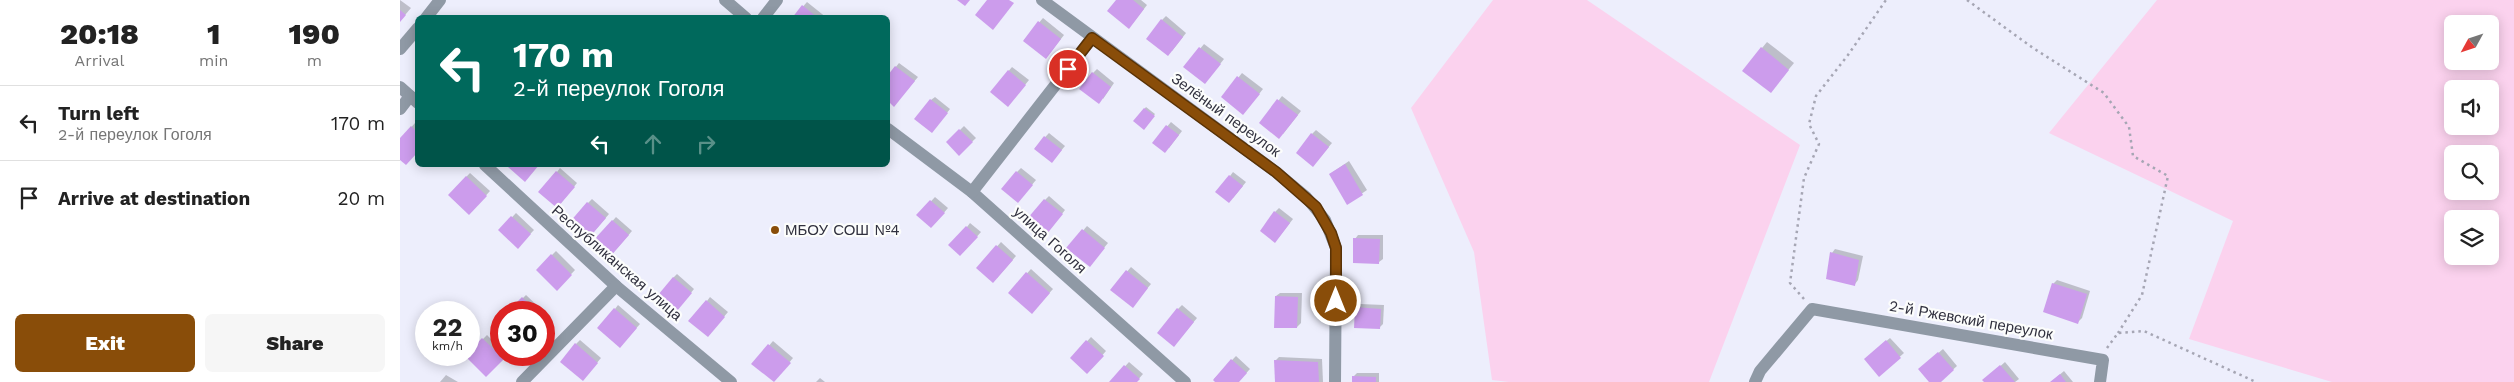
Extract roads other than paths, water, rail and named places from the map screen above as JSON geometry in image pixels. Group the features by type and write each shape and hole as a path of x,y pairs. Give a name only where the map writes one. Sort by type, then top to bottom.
{"street":[{"path":"428,15 440,0"},
{"path":"725,0 742,15"},
{"path":"765,15 777,0"},
{"name":"Зелёный переулок","path":"1042,0 1276,172 1316,207 1331,233 1336,248 1336,382"},
{"path":"400,49 415,32"},
{"path":"972,192 1092,38"},
{"path":"400,87 414,99 400,110"},
{"name":"улица Гоголя","path":"890,130 972,192 1185,382"},
{"name":"Республиканская улица","path":"487,167 616,286 731,382"},
{"path":"522,382 616,286"},
{"name":"2-й Ржевский переулок","path":"1755,382 1760,371 1812,308 2103,360 2100,382"}],"place":[{"name":"МБОУ СОШ №4","path":"775,230"}]}
